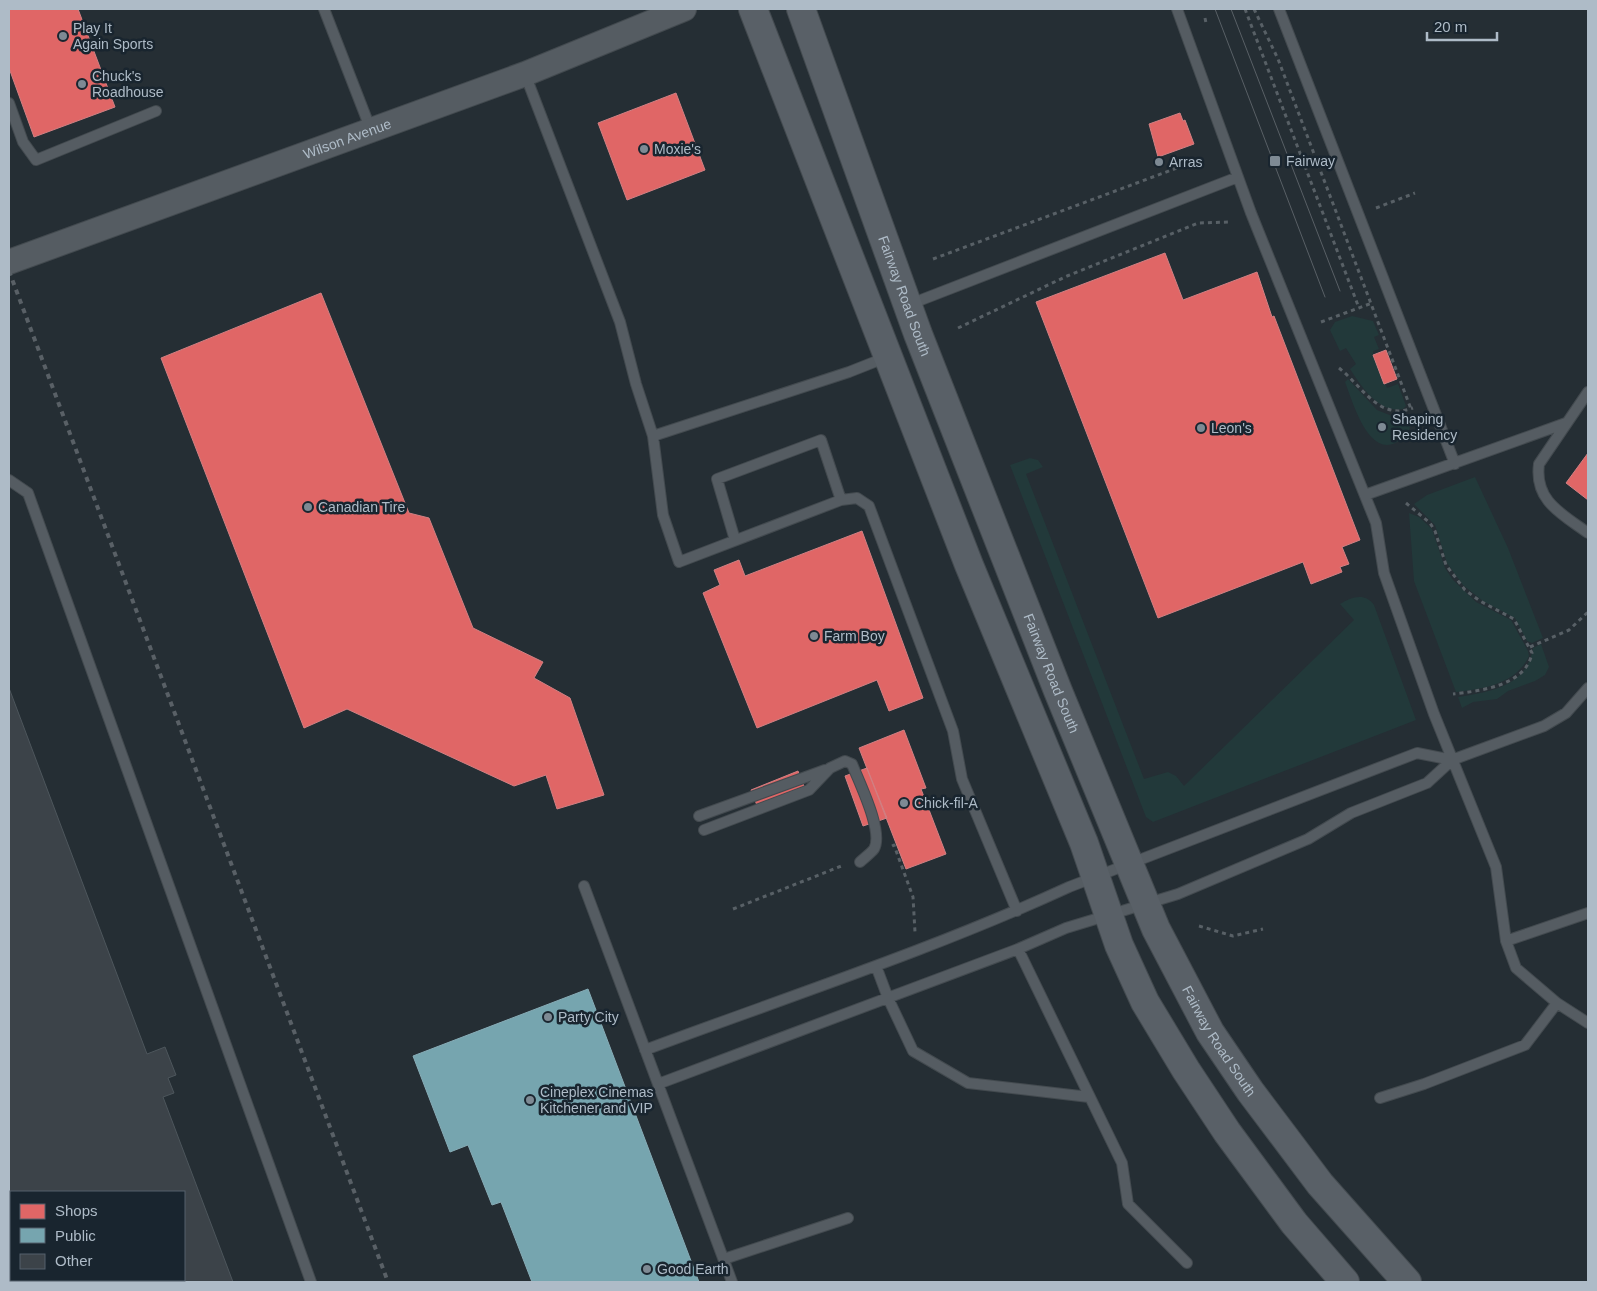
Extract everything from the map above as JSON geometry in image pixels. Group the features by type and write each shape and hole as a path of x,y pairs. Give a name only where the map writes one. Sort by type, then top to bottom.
{"main road":[{"path":"753,9 888,356 1096,877 1119,945 1145,1002 1186,1070 1227,1132 1289,1216 1345,1282"},
{"name":"Fairway Road South","path":"801,9 907,306 1058,691 1160,937 1210,1032 1250,1091 1320,1184 1407,1282"}],"street":[{"name":"Wilson Avenue","path":"9,262 64,240 525,74 684,9"}],"lane":[{"path":"324,9 371,131"},
{"path":"1178,9 1238,177 1376,523 1384,573 1452,760 1496,866 1506,941 1516,968 1557,1003 1588,1022"},
{"path":"1279,9 1455,464"},
{"path":"525,74 620,322 636,384 653,436 663,515 679,562 841,500 857,498 869,506 953,731 962,779 1017,911"},
{"path":"9,103 23,142 36,160 156,112"},
{"path":"907,306 1238,177"},
{"path":"653,436 849,372 888,356"},
{"path":"1588,392 1539,464 1537,474 1542,495 1563,515 1588,533"},
{"path":"1365,495 1566,423"},
{"path":"735,540 717,479 821,440 841,500"},
{"path":"9,480 28,493 311,1282"},
{"path":"658,1084 1018,949 1066,928 1178,894 1308,839 1351,813 1428,783 1452,760 1544,726 1566,713 1588,688"},
{"path":"645,1050 876,966 1017,911 1096,877 1417,753 1452,760"},
{"path":"699,816 845,761 852,764 874,822 876,834 874,848 863,859"},
{"path":"704,830 809,790 830,768"},
{"path":"584,886 732,1282"},
{"path":"1506,941 1588,913"},
{"path":"1018,949 1122,1164 1128,1204 1187,1263"},
{"path":"876,966 888,998 913,1051 968,1083 1089,1097"},
{"path":"1380,1098 1424,1084 1525,1045 1557,1003"},
{"path":"724,1259 848,1218"}],"path":[{"path":"1245,9 1359,308"},
{"path":"1254,9 1278,59 1411,409"},
{"path":"1205,18 1206,23"},
{"path":"933,259 1192,162"},
{"path":"1376,208 1415,193"},
{"path":"958,328 1061,278 1198,223 1230,222"},
{"path":"1321,322 1372,303"},
{"path":"1339,368 1378,406 1397,413 1418,406"},
{"path":"1406,503 1436,530 1446,565 1464,590 1480,602 1510,616 1530,647 1530,660 1526,666 1505,683 1492,688 1453,694"},
{"path":"1530,647 1569,630 1588,612"},
{"path":"733,909 894,846 913,897 916,932"},
{"path":"1199,926 1233,936 1263,930"}],"green space":[{"path":"1352,316 1373,321 1379,335 1374,337 1379,349 1373,351 1373,355 1387,388 1398,384 1406,406 1403,409 1386,407 1372,397 1350,369 1356,364 1346,348 1340,351 1330,330 1335,322"},
{"path":"1348,379 1377,410 1392,416 1409,418 1409,429 1403,438 1391,444 1381,444 1372,438 1358,416 1345,382"},
{"path":"1030,458 1038,460 1043,467 1026,474 1144,779 1168,772 1176,776 1184,786 1354,620 1340,604 1353,598 1366,598 1374,605 1416,720 1153,822 1146,817 1010,465"},
{"path":"1475,477 1508,548 1543,638 1532,643 1527,641 1515,618 1483,601 1463,585 1447,563 1435,525 1414,504 1427,495"},
{"path":"1409,513 1419,517 1432,529 1445,568 1453,580 1476,602 1511,620 1529,656 1516,673 1508,679 1488,687 1456,692 1414,581"},
{"path":"1541,644 1549,667 1545,675 1535,681 1508,691 1497,699 1473,702 1462,708 1458,697 1483,693 1506,685 1523,671 1529,661 1533,648"}],"building: Shops":[{"path":"9,9 78,9 115,107 34,137 9,68"},
{"path":"676,93 705,170 627,200 598,123"},
{"path":"1180,113 1183,121 1185,120 1194,144 1158,157 1149,124"},
{"name":"Leon's","path":"1165,253 1183,300 1257,272 1272,317 1274,316 1360,540 1342,547 1349,564 1340,567 1342,572 1311,584 1303,562 1158,618 1036,302"},
{"path":"321,293 409,513 429,518 473,628 543,662 534,678 570,698 604,795 557,809 546,775 514,786 347,709 304,728 161,358"},
{"path":"1386,350 1397,379 1384,384 1373,355"},
{"path":"1588,453 1588,500 1566,483"},
{"path":"862,531 923,698 889,711 877,680 757,728 703,593 720,585 714,570 739,560 745,576"},
{"name":"Chick-fil-A","path":"904,730 926,788 921,789 946,854 906,869 859,748"},
{"path":"867,768 887,818 863,826 845,776"},
{"path":"798,771 807,794 760,813 751,790"}],"building: Public":[{"name":"Cineplex Cinemas Kitchener and VIP","path":"588,989 699,1282 532,1282 501,1202 492,1205 468,1145 450,1152 413,1056"}],"building: Other":[{"path":"9,688 147,1054 165,1047 176,1075 168,1078 174,1093 163,1097 233,1282 9,1282"}],"tram line":[{"path":"1215,9 1325,297"},
{"path":"1231,9 1340,291"}],"railway":[{"path":"9,271 388,1282"}],"place":[{"name":"Play It Again Sports","path":"63,36"},
{"name":"Chuck's Roadhouse","path":"82,84"},
{"name":"Moxie's","path":"644,149"},
{"name":"Fairway","path":"1275,161"},
{"name":"Arras","path":"1159,162"},
{"name":"Shaping Residency","path":"1382,427"},
{"name":"Leon's","path":"1201,428"},
{"name":"Canadian Tire","path":"308,507"},
{"name":"Farm Boy","path":"814,636"},
{"name":"Chick-fil-A","path":"904,803"},
{"name":"Party City","path":"548,1017"},
{"name":"Cineplex Cinemas Kitchener and VIP","path":"530,1100"},
{"name":"Good Earth","path":"647,1269"}]}
